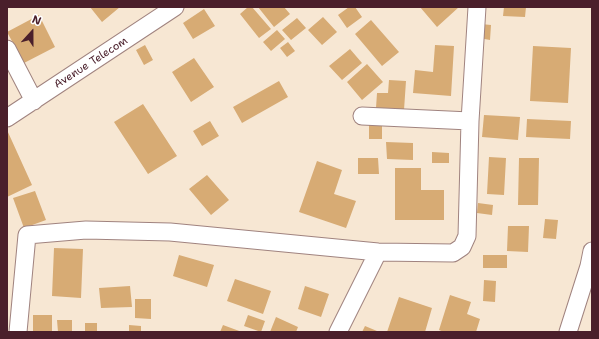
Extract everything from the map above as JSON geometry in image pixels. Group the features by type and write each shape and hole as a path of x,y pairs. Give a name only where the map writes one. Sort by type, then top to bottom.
{"street":[{"name":"Avenue Telecom","path":"7,118 175,7"},
{"path":"18,332 27,235 86,230 170,232 378,252 453,253 462,247 467,236 470,121 477,7"},
{"path":"7,49 34,101"},
{"path":"362,116 470,121"},
{"path":"568,332 589,266 592,251"},
{"path":"338,332 378,252"}],"building":[{"path":"90,7 120,7 102,22"},
{"path":"248,7 252,7 271,29 259,38 240,14"},
{"path":"258,7 284,7 290,14 274,27"},
{"path":"349,7 355,7 362,17 347,28 338,15"},
{"path":"420,7 459,7 437,27"},
{"path":"504,7 526,7 525,17 503,16"},
{"path":"204,9 215,26 193,39 183,23"},
{"path":"39,15 55,47 24,63 7,32"},
{"path":"323,17 337,32 322,45 308,30"},
{"path":"297,18 306,28 291,40 282,30"},
{"path":"371,20 399,52 382,66 355,34"},
{"path":"481,24 491,25 490,40 479,38"},
{"path":"277,30 285,39 271,51 263,42"},
{"path":"288,42 295,51 287,57 280,48"},
{"path":"145,45 153,60 144,65 136,50"},
{"path":"435,45 454,46 451,96 413,93 415,70 433,72"},
{"path":"533,46 571,48 568,103 530,101"},
{"path":"350,49 362,63 342,80 329,66"},
{"path":"194,58 214,87 191,102 172,72"},
{"path":"367,64 383,82 362,100 347,82"},
{"path":"389,80 406,81 404,110 376,108 377,93 388,93"},
{"path":"279,81 288,97 242,123 233,107"},
{"path":"143,104 177,156 148,174 114,122"},
{"path":"484,115 520,117 518,140 482,137"},
{"path":"369,119 382,120 382,139 369,139"},
{"path":"527,119 571,121 570,139 526,137"},
{"path":"210,121 219,136 202,146 193,131"},
{"path":"7,130 32,185 7,197"},
{"path":"386,142 413,143 413,160 387,159"},
{"path":"432,152 449,153 449,163 432,163"},
{"path":"489,157 506,158 504,195 487,194"},
{"path":"358,158 378,158 379,174 358,174"},
{"path":"519,158 539,158 538,205 518,205"},
{"path":"317,161 342,170 334,194 356,201 346,228 299,212"},
{"path":"395,168 421,168 421,190 444,190 444,220 395,220"},
{"path":"207,175 229,200 211,215 189,189"},
{"path":"35,191 46,220 24,228 13,198"},
{"path":"478,203 493,205 492,215 477,213"},
{"path":"545,219 558,220 556,239 543,238"},
{"path":"508,226 529,226 528,252 507,251"},
{"path":"54,248 83,249 81,298 52,296"},
{"path":"179,255 214,265 207,287 173,276"},
{"path":"483,255 507,255 507,268 483,268"},
{"path":"235,279 271,291 263,314 227,301"},
{"path":"484,280 496,281 495,302 483,301"},
{"path":"130,286 132,307 101,308 99,288"},
{"path":"305,286 329,294 321,317 298,309"},
{"path":"450,295 471,302 467,314 480,319 476,332 444,332 439,330"},
{"path":"399,297 432,308 425,332 387,332"},
{"path":"135,299 151,299 151,319 135,318"},
{"path":"33,315 52,315 52,332 33,332"},
{"path":"248,315 265,321 261,332 244,326"},
{"path":"276,317 298,327 296,332 270,332"},
{"path":"57,320 72,320 72,332 58,332"},
{"path":"85,323 97,323 97,332 85,332"},
{"path":"129,325 141,326 141,332 129,332"},
{"path":"223,325 242,332 220,332"},
{"path":"365,326 377,331 362,332"}]}
